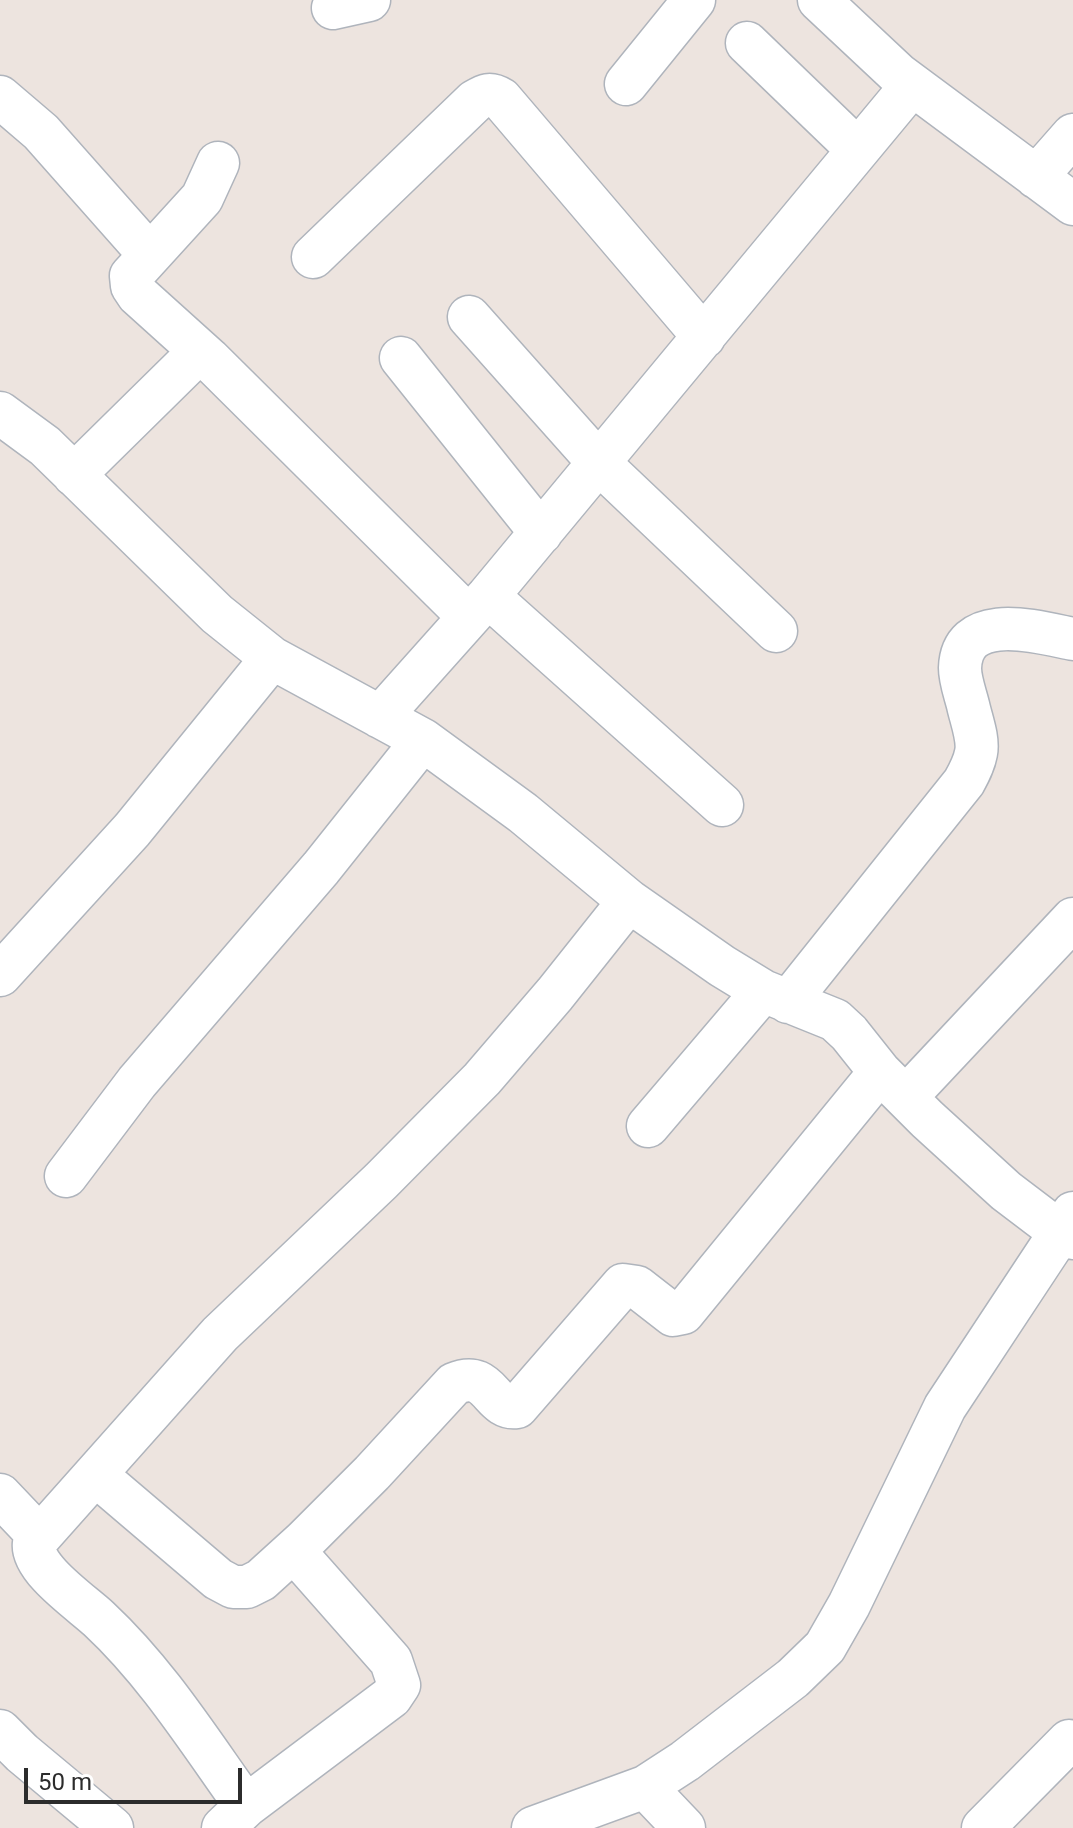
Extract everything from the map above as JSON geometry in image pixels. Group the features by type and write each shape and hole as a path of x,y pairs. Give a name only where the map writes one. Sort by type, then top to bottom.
{"street":[{"path":"626,84 694,0"},
{"path":"819,0 912,85 1073,204"},
{"path":"747,43 858,150"},
{"path":"380,717 479,607 912,85"},
{"path":"313,257 475,101 493,94 501,99 704,337"},
{"path":"0,97 41,132 149,254"},
{"path":"1036,177 1073,135"},
{"path":"218,163 202,198 131,276 132,286 138,295 479,607 722,805"},
{"path":"469,317 599,463 776,631"},
{"path":"74,475 200,351"},
{"path":"401,358 541,533"},
{"path":"0,413 45,446 217,614 272,658 423,740 523,813 629,901 722,966 776,996 835,1020 893,1084 1006,1191 1069,1228 945,1407 849,1605 825,1647 793,1678 685,1761 603,1815 533,1828"},
{"path":"648,1126 776,996 964,782 977,751 960,672 966,646 977,635 993,629 1031,631 1073,639"},
{"path":"0,975 132,830 272,658"},
{"path":"66,1176 137,1082 321,868 423,740"},
{"path":"294,1551 391,1661 399,1685 391,1697 234,1817 138,1658 48,1574 36,1559 33,1550 39,1536 97,1476 220,1334 381,1181 482,1079 629,901"},
{"path":"97,1476 218,1579 233,1587 247,1587 261,1580 372,1473 454,1384 473,1379 507,1406 517,1407 623,1285 637,1287 673,1315 683,1313 893,1084 1073,919"},
{"path":"0,1495 39,1536"},
{"path":"983,1828 1069,1741"},
{"path":"7,1754 112,1828"},
{"path":"645,1787 684,1828"}]}
